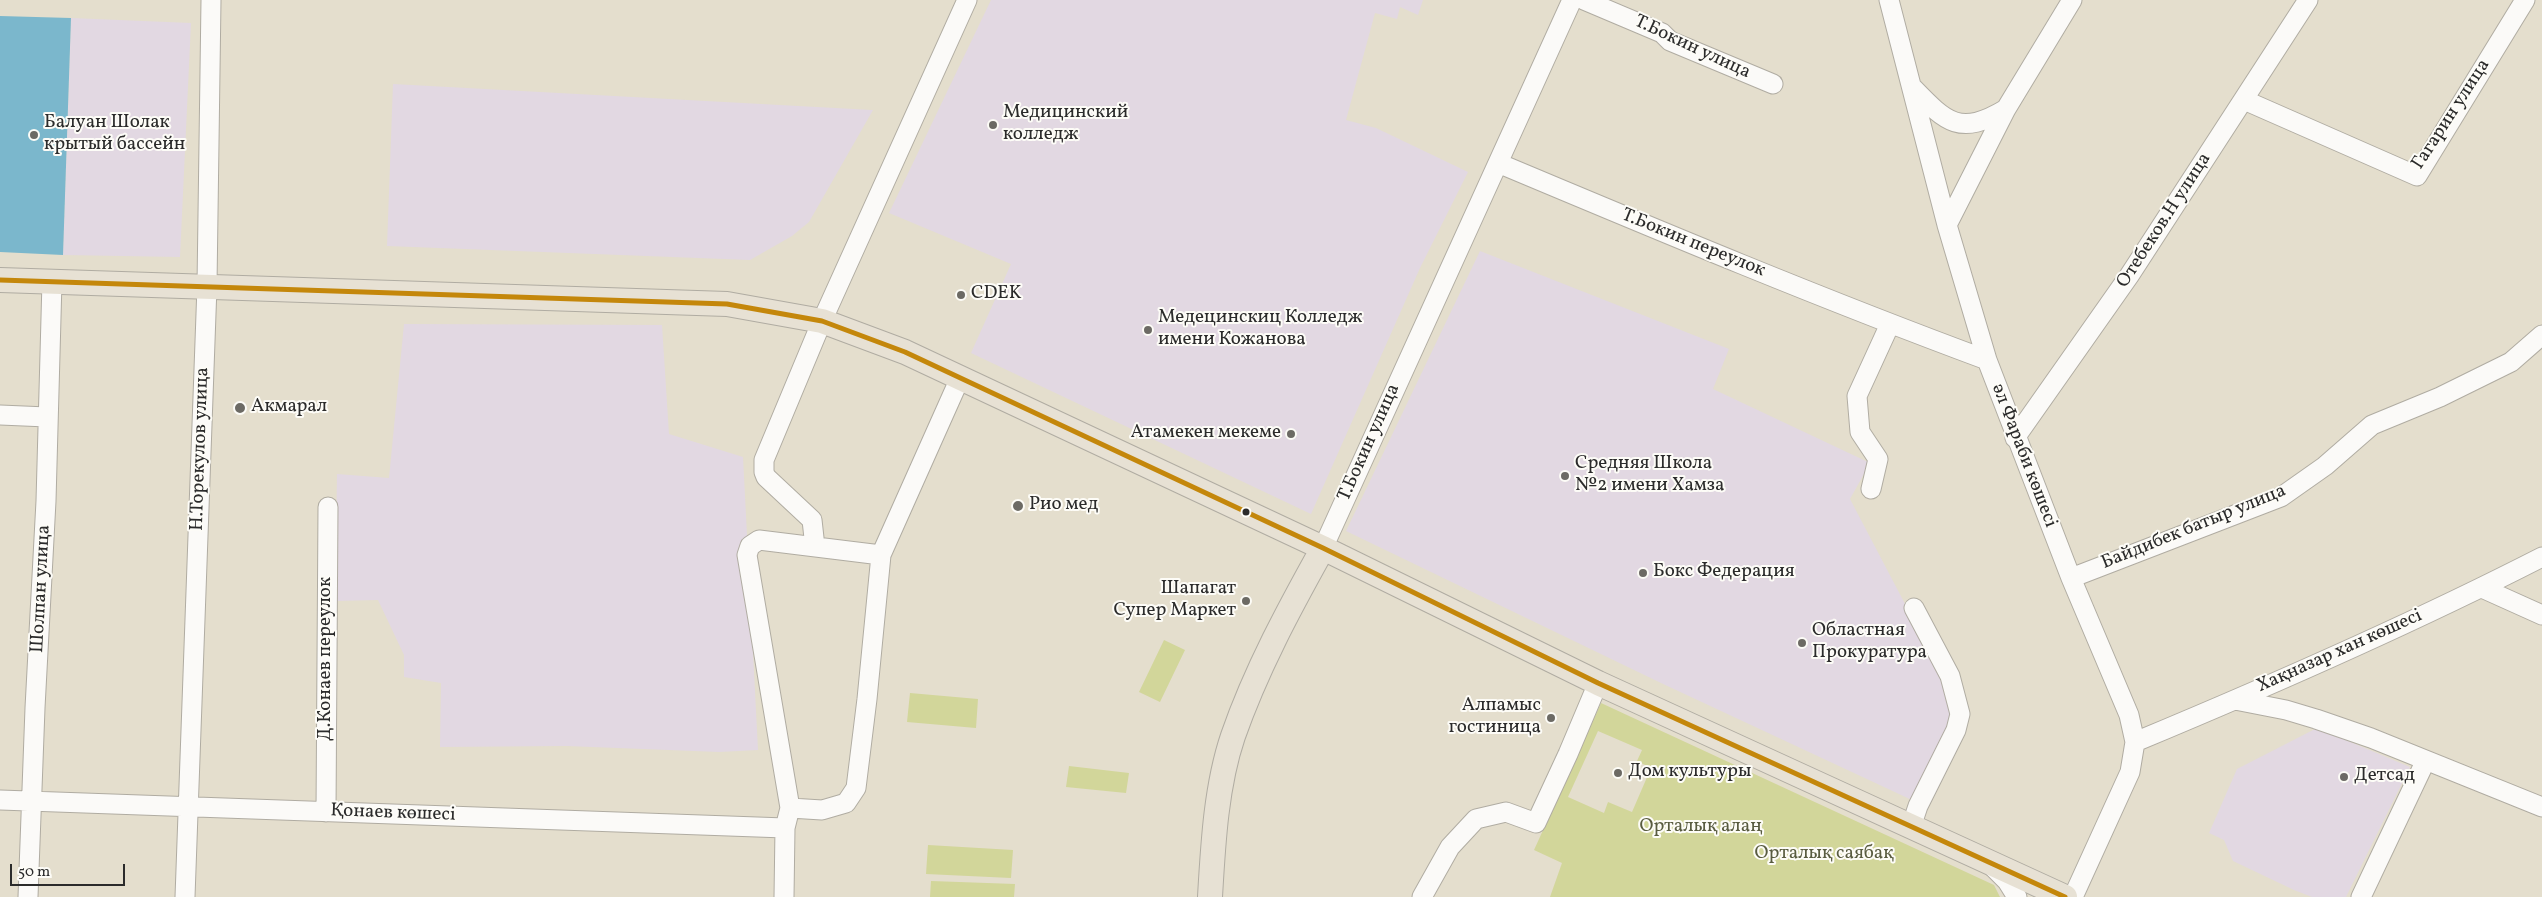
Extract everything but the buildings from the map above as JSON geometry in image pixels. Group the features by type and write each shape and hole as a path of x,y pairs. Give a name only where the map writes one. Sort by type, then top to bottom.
{"main road":[{"path":"0,280 727,304 822,321 905,352 1323,548 1598,682 2065,897"},
{"name":"Т.Бокин улица","path":"1210,897 1213,835 1220,790 1233,737 1275,635 1323,548"}],"street":[{"name":"Н.Торекулов улица","path":"185,897 207,286 211,0"},
{"path":"815,546 812,520 766,477 764,460 822,321 967,0"},
{"name":"Т.Бокин улица","path":"1323,548 1572,0"},
{"name":"Т.Бокин улица","path":"1584,0 1662,33 1670,41 1773,84"},
{"name":"әл Фараби көшесі","path":"1889,0 1946,225 1987,360 2015,438 2129,715 2135,742 2130,772 2073,897"},
{"path":"1946,225 2006,108 2072,0"},
{"name":"Отебеков.Н улица","path":"2015,438 2129,276 2308,0"},
{"name":"Гагарин улица","path":"2244,100 2417,176 2525,0"},
{"path":"2534,0 2542,6"},
{"path":"1911,87 1934,110 1952,123 1973,123 1987,120 2006,108"},
{"name":"Т.Бокин переулок","path":"1498,162 1890,324 1987,360"},
{"name":"Шолпан улица","path":"28,897 46,501 52,281"},
{"path":"1871,489 1878,459 1860,432 1857,396 1890,324"},
{"name":"Байдибек батыр улица","path":"2071,578 2281,497 2325,466 2372,425 2440,397 2511,362 2542,334"},
{"path":"790,808 822,810 846,803 856,788 868,699 881,556 960,378"},
{"path":"0,415 47,417"},
{"name":"Д.Конаев переулок","path":"326,812 328,507"},
{"path":"784,897 785,828 790,808 747,556 750,546 759,540 881,556"},
{"name":"Хақназар хан көшесі","path":"2135,742 2235,700 2482,588 2542,558"},
{"path":"2482,588 2542,615"},
{"path":"1911,827 1918,806 1956,730 1960,714 1950,676 1914,608"},
{"path":"1422,897 1450,847 1476,818 1506,812 1536,823 1568,754 1598,682"},
{"path":"2235,700 2286,710 2316,719 2371,738 2426,762 2542,806"},
{"path":"2362,897 2426,762"},
{"name":"Қонаев көшесі","path":"0,800 785,828"},
{"path":"1984,859 2007,881 2017,897"}],"shaded area":[{"path":"991,0 1423,0 1418,15 1400,7 1397,19 1375,13 1346,120 1376,128 1468,172 1420,268 1311,514 971,353 1011,264 889,213"},
{"path":"71,18 191,23 180,257 63,255"},
{"path":"393,84 873,110 809,222 792,236 750,260 387,246"},
{"name":"Средняя Школа №2 имени Хамза","path":"1480,251 1729,349 1713,389 1870,463 1850,499 1947,684 1954,719 1914,801 1661,683 1346,531"},
{"path":"404,324 662,325 669,434 743,457 758,750 719,752 566,746 440,747 441,683 404,677 404,655 378,600 335,601 337,474 389,478"},
{"path":"2317,728 2410,767 2346,897 2312,897 2294,890 2233,861 2224,840 2209,833 2237,769"}],"green space":[{"path":"1164,640 1185,650 1160,702 1139,692"},
{"path":"910,693 978,699 976,728 907,722"},
{"name":"Орталық алаң","path":"1601,703 1994,885 2000,897 1550,897 1562,863 1534,850","holes":["1598,731 1642,750 1637,761 1651,768 1632,812 1608,802 1604,813 1568,797"]},
{"path":"1069,766 1129,773 1126,793 1066,787"},
{"path":"928,845 1013,850 1011,878 926,874"},
{"path":"931,881 1015,884 1014,897 930,897"}],"water":[{"name":"Балуан Шолак крытый бассейн","path":"0,16 71,18 63,255 0,252"}],"transit line":[{"path":"0,280 727,304 822,321 905,352 1323,548 1598,683 2065,897"}],"place":[{"name":"Медицинский колледж","path":"993,125"},
{"name":"Балуан Шолак крытый бассейн","path":"34,135"},
{"name":"CDEK","path":"961,295"},
{"name":"Медецинскиц Колледж имени Кожанова","path":"1148,330"},
{"name":"Акмарал","path":"240,408"},
{"name":"Атамекен мекеме","path":"1291,434"},
{"name":"Средняя Школа №2 имени Хамза","path":"1565,476"},
{"name":"Рио мед","path":"1018,506"},
{"name":"Бокс Федерация","path":"1643,573"},
{"name":"Шапагат Супер Маркет","path":"1246,601"},
{"name":"Областная Прокуратура","path":"1802,643"},
{"name":"Алпамыс гостиница","path":"1551,718"},
{"name":"Дом культуры","path":"1618,773"},
{"name":"Детсад","path":"2344,777"}],"park label":[{"name":"Орталық саябақ","path":"1824,855"}]}
